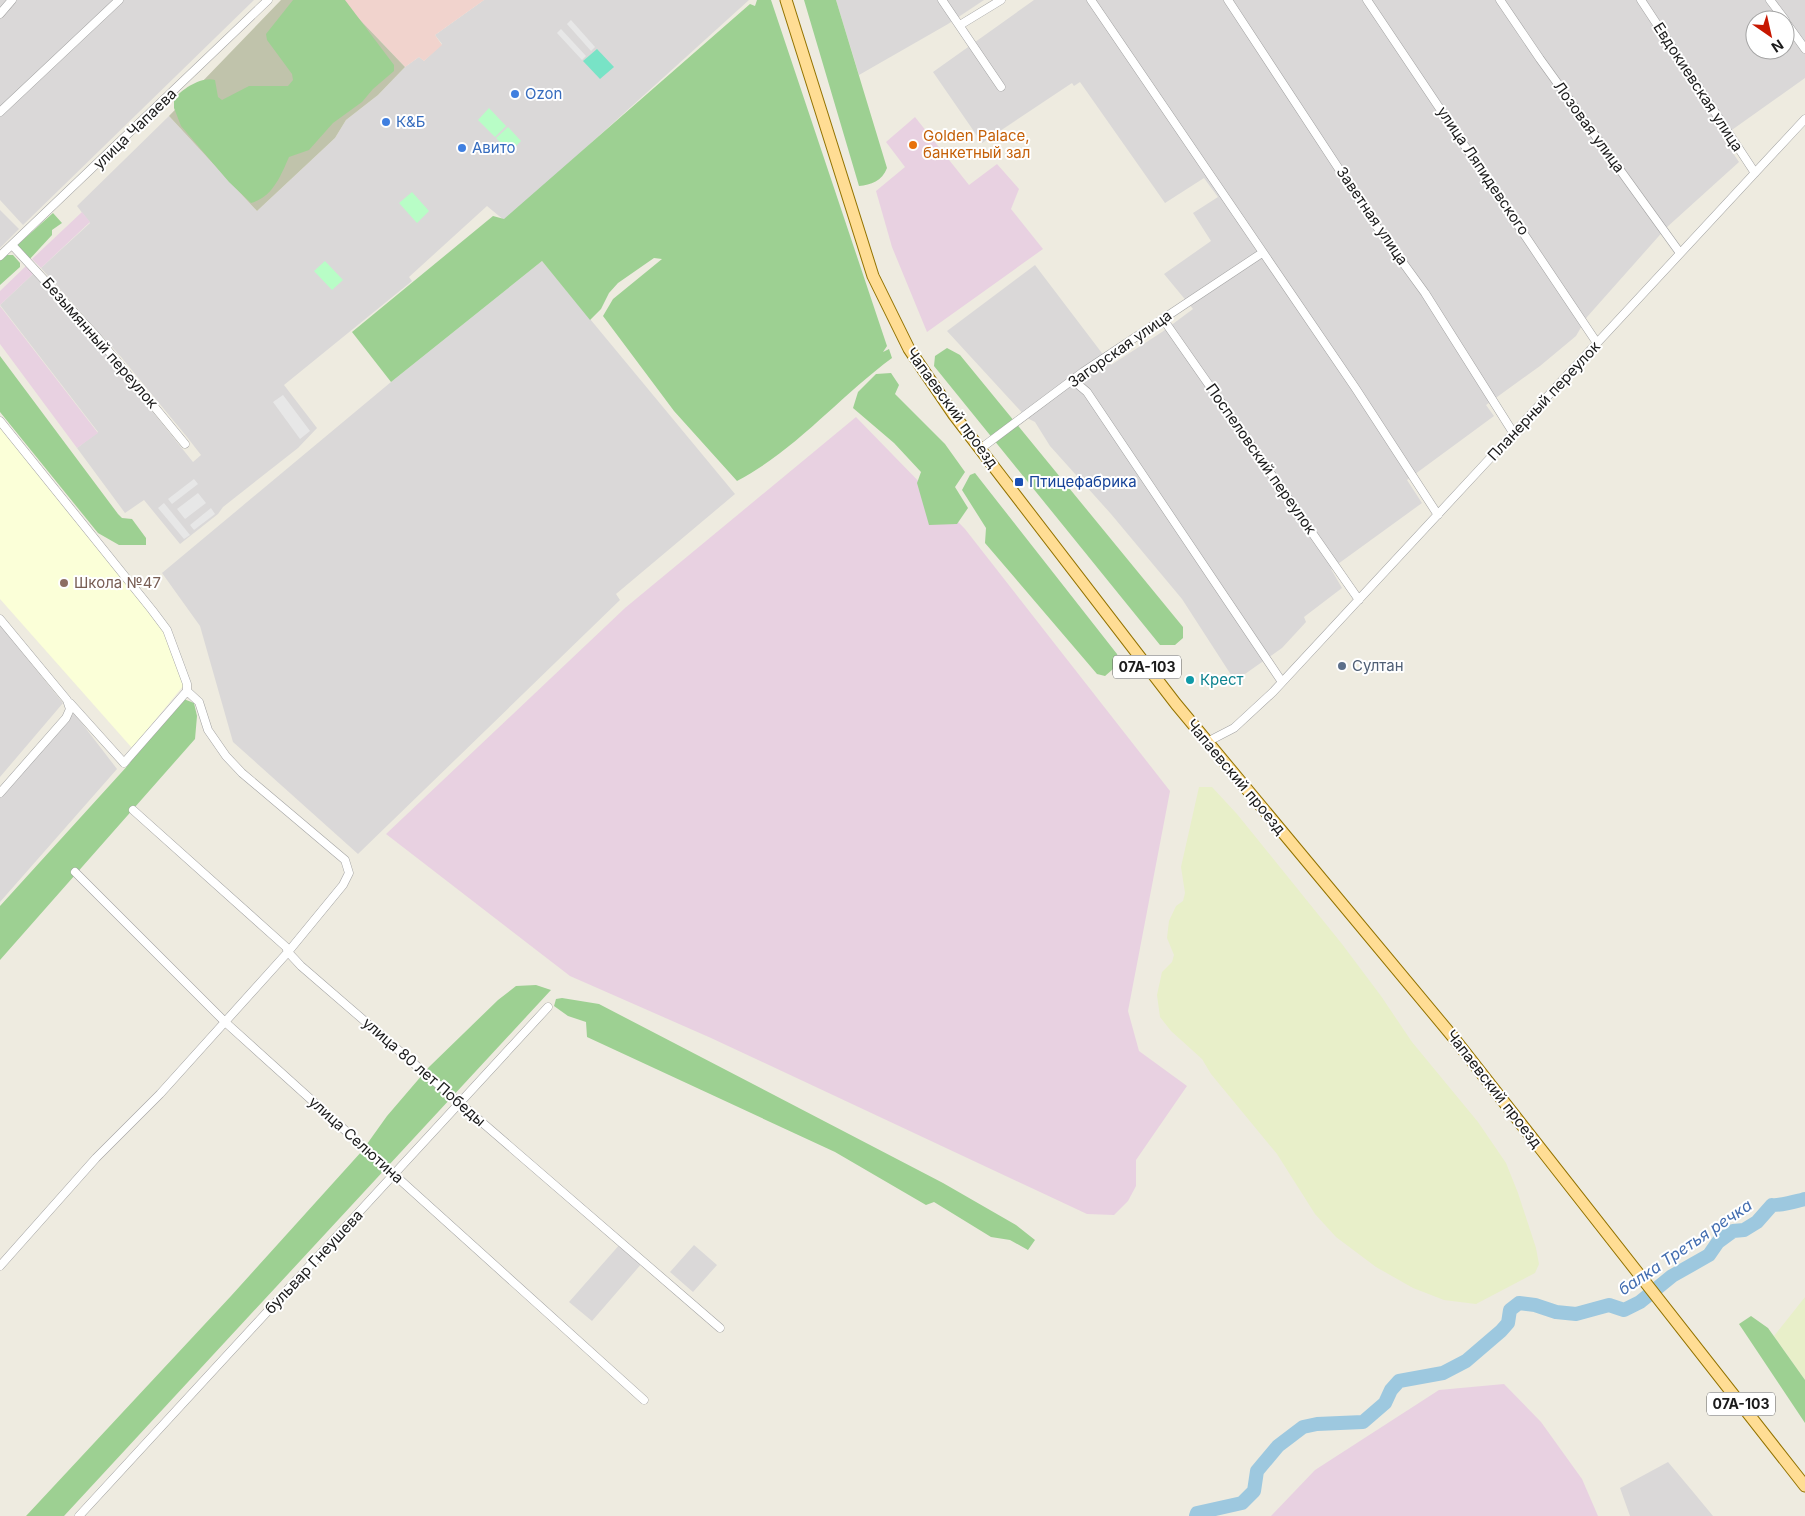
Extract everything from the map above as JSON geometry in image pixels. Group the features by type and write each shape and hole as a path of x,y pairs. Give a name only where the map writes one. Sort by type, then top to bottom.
{"main road":[{"name":"Чапаевский проезд","path":"786,0 873,276 909,349 980,449 1207,742 1453,1037 1805,1486"}],"street":[{"path":"0,14 12,0"},
{"path":"0,112 119,0"},
{"name":"улица Чапаева","path":"0,256 268,0"},
{"path":"942,0 1001,87"},
{"path":"960,25 1001,0"},
{"path":"1090,0 1356,389 1438,515"},
{"name":"Заветная улица","path":"1228,0 1377,227 1425,293 1514,434"},
{"name":"улица Ляпидевского","path":"1367,0 1597,343"},
{"name":"Лозовая улица","path":"1500,0 1540,59 1680,253"},
{"name":"Евдокиевская улица","path":"1640,0 1755,173"},
{"path":"1795,34 1805,49"},
{"name":"Планерный переулок","path":"1207,742 1234,728 1282,682 1805,119"},
{"name":"Безымянный переулок","path":"12,245 98,337 185,444"},
{"name":"Загорская улица","path":"980,449 1031,410 1074,381 1083,372 1262,253"},
{"name":"Поспеловский переулок","path":"1163,319 1359,600"},
{"path":"1074,381 1087,392 1282,682"},
{"path":"0,421 125,574 167,630 187,684 187,691 124,763 67,700 0,619"},
{"path":"0,1266 96,1158 160,1094 288,952 343,885 349,873 345,860 242,773 226,756 208,730 199,702 187,691"},
{"path":"0,793 66,718 70,709 67,700"},
{"name":"улица 80 лет Победы","path":"133,810 286,947 288,952 720,1328"},
{"name":"улица Селютина","path":"75,872 224,1021 644,1400"},
{"name":"бульвар Гнеушева","path":"79,1516 548,1007"}],"shaded area":[{"path":"0,0 115,0 0,108"},
{"path":"123,0 254,0 23,225 0,200 0,115"},
{"path":"281,0 341,0 405,67 378,95 346,120 335,138 257,211 169,116"},
{"path":"341,0 484,0 435,35 442,45 424,61 419,57 405,67"},
{"path":"484,0 749,0 505,221 487,206 409,277 412,281 284,385 317,428 298,448 223,507 218,514 180,544 144,500 125,513 77,448 98,432 0,305 34,273 90,334 193,462 201,455 187,437 121,357 41,268 90,223 77,206 169,116 257,211 335,138 346,120 378,95 405,67 419,57 424,61 442,44 435,35"},
{"path":"836,0 984,0 948,24 859,75"},
{"path":"1034,0 1805,0 1805,78 1722,137 1739,162 1666,228 1587,317 1576,336 1540,366 1486,405 1494,416 1407,480 1422,503 1331,569 1342,588 1304,617 1306,622 1282,648 1235,681 1182,599 1111,514 1050,446 1035,422 1027,418 947,331 1035,265 1111,365 1162,332 1193,309 1164,274 1211,241 1193,213 1218,197 1204,178 1165,203 1080,82 1074,86 1072,83 982,143 933,72"},
{"path":"571,20 595,47 591,51 567,24"},
{"path":"561,29 586,56 582,60 557,33"},
{"path":"915,117 969,185 997,164 1019,189 1011,209 1043,249 927,332 892,247 876,191 905,167 886,142"},
{"path":"0,210 19,229 0,248"},
{"path":"82,212 90,222 41,268 32,259"},
{"path":"542,261 735,494 616,594 620,600 358,854 233,742 200,626 162,573 391,382"},
{"path":"27,265 34,273 0,305 0,291"},
{"path":"0,306 98,433 77,448 0,344"},
{"path":"283,395 310,431 300,439 273,402"},
{"path":"856,417 965,529 1170,791 1128,1011 1139,1051 1187,1086 1136,1160 1136,1186 1128,1201 1114,1215 1087,1214 711,1038 570,976 386,834 625,608"},
{"name":"Школа №47","path":"0,426 103,552 165,633 184,685 132,748 0,599"},
{"path":"194,479 198,484 172,504 168,499"},
{"path":"198,493 206,503 185,519 177,509"},
{"path":"164,503 190,535 184,539 158,508"},
{"path":"211,508 215,514 194,530 190,525"},
{"path":"0,625 63,703 0,777"},
{"path":"74,713 117,769 0,902 0,797"},
{"path":"1199,787 1212,787 1237,814 1342,944 1381,996 1412,1042 1478,1122 1506,1163 1518,1193 1536,1248 1539,1264 1535,1273 1476,1304 1444,1300 1413,1288 1376,1267 1336,1237 1315,1214 1277,1154 1211,1074 1202,1059 1171,1031 1160,1017 1157,995 1162,972 1172,962 1174,955 1167,938 1169,921 1176,906 1183,901 1185,893 1181,867"},
{"path":"621,1243 643,1262 592,1321 569,1302"},
{"path":"694,1245 717,1265 693,1292 670,1272"},
{"path":"1805,1297 1805,1380 1774,1336"},
{"path":"1504,1384 1541,1422 1582,1479 1598,1516 1271,1516 1315,1470 1439,1390"},
{"path":"1668,1462 1713,1516 1630,1516 1620,1488"}],"green space":[{"path":"293,0 345,0 394,65 394,71 373,89 362,102 333,123 309,150 289,157 271,191 259,200 251,203 229,182 181,126 174,108 174,99 187,88 198,82 210,79 215,80 218,97 222,100 249,86 288,86 293,80 292,74 267,40 266,34"},
{"path":"757,0 771,0 887,346 883,352 889,349 892,358 798,439 779,454 737,481 674,411 603,316 613,299 662,259 654,258 618,283 609,293 601,309 590,320 542,261 391,382 352,332 493,216 504,219 750,4 755,6"},
{"path":"804,0 836,0 887,168 879,179 868,185 859,186"},
{"path":"597,49 614,67 600,79 583,61"},
{"path":"489,108 506,126 495,137 478,120"},
{"path":"508,127 521,141 510,152 496,138"},
{"path":"412,192 429,211 417,223 399,203"},
{"path":"53,213 62,223 52,230 52,235 28,261 14,248"},
{"path":"6,255 13,255 20,263 20,267 0,285 0,260"},
{"path":"325,261 343,280 332,290 314,271"},
{"path":"947,348 960,355 1183,627 1183,638 1175,645 1160,645 934,366 935,356"},
{"path":"0,356 118,514 122,518 132,519 146,538 146,545 119,545 98,533 0,412"},
{"path":"891,373 899,385 895,394 945,444 965,472 955,487 968,508 957,524 929,525 917,483 921,472 894,443 853,408 858,392 876,374"},
{"path":"975,473 1117,654 1120,663 1105,676 1097,674 985,543 986,528 962,490 970,475"},
{"path":"181,698 194,703 197,716 195,739 0,960 0,906 130,763 133,754"},
{"path":"536,985 551,990 64,1516 26,1516 231,1296 362,1151 387,1116 429,1067 498,1000 516,986"},
{"path":"562,998 599,1004 943,1183 1016,1225 1035,1240 1028,1250 1010,1240 991,1237 934,1202 926,1205 835,1152 587,1037 586,1022 568,1016 554,1006 556,999"},
{"path":"1751,1316 1768,1328 1805,1380 1805,1423 1739,1324"}],"waterway":[{"name":"балка Третья речка","path":"1196,1516 1197,1513 1242,1503 1254,1491 1257,1471 1278,1446 1303,1427 1317,1424 1363,1422 1385,1403 1391,1390 1399,1381 1443,1373 1466,1361 1501,1331 1508,1323 1510,1310 1519,1303 1535,1305 1556,1312 1576,1314 1609,1305 1624,1310 1640,1302 1672,1276 1709,1255 1718,1242 1733,1231 1744,1230 1757,1222 1772,1205 1805,1199"}],"place":[{"name":"Ozon","path":"515,94"},
{"name":"К&Б","path":"386,122"},
{"name":"Golden Palace, банкетный зал","path":"913,145"},
{"name":"Авито","path":"462,148"},
{"name":"Птицефабрика","path":"1019,482"},
{"name":"Школа №47","path":"64,583"},
{"name":"Султан","path":"1342,666"},
{"name":"Крест","path":"1190,680"}]}
